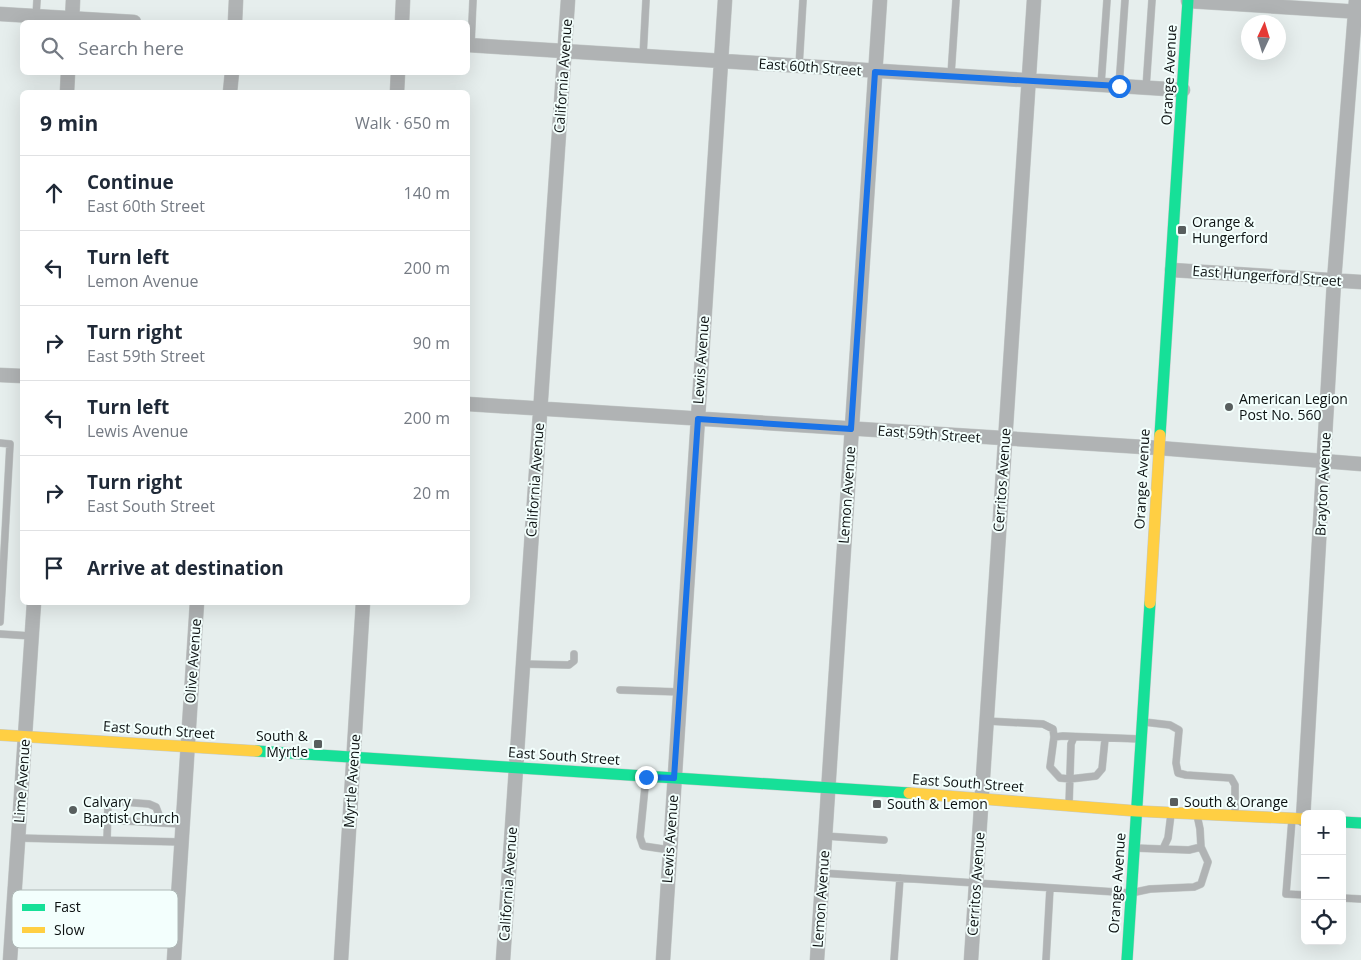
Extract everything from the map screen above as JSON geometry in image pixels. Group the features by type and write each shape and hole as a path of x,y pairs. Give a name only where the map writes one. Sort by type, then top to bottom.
{"main road":[{"name":"Orange Avenue","path":"1127,960 1188,1"},
{"name":"East South Street","path":"0,735 982,798 1136,812 1300,819"},
{"path":"1346,822 1361,823"}],"street":[{"path":"0,14 72,20 73,0"},
{"path":"235,20 236,0"},
{"path":"402,20 403,0"},
{"name":"California Avenue","path":"503,960 568,0"},
{"name":"Lewis Avenue","path":"663,960 725,0"},
{"name":"Lemon Avenue","path":"817,960 880,0"},
{"name":"Cerritos Avenue","path":"971,960 1034,0"},
{"path":"1188,1 1358,8"},
{"name":"Brayton Avenue","path":"1300,819 1334,280 1358,8"},
{"name":"East 60th Street","path":"470,45 1183,90"},
{"path":"67,90 68,75"},
{"path":"230,90 232,75"},
{"path":"397,90 398,75"},
{"name":"East Hungerford Street","path":"1172,270 1361,282"},
{"path":"0,375 20,376"},
{"name":"East 59th Street","path":"470,404 1159,448 1361,464"},
{"name":"Lime Avenue","path":"15,890 34,605"},
{"name":"Olive Avenue","path":"178,893 197,605"},
{"name":"Myrtle Avenue","path":"341,960 363,605"},
{"name":"Lime Avenue","path":"10,960 12,930"}],"lane":[{"path":"36,0 36,16"},
{"path":"470,34 473,0"},
{"path":"643,57 646,0"},
{"path":"799,67 804,0"},
{"path":"951,75 956,0"},
{"path":"1101,85 1107,0"},
{"path":"1119,86 1125,0"},
{"path":"1146,88 1152,0"},
{"path":"0,443 10,444 0,622"},
{"path":"0,634 32,636"},
{"path":"523,664 569,665 574,661 574,654"},
{"path":"620,690 680,692"},
{"path":"987,721 1043,724 1053,729 1054,737 1050,767 1060,778 1070,779 1096,776 1102,769 1105,739"},
{"path":"1141,722 1170,725 1179,730 1176,763 1178,773 1231,778 1236,785 1235,816"},
{"path":"1054,737 1140,739"},
{"path":"1069,806 1071,744 1074,737"},
{"path":"646,777 640,837 642,846 670,850"},
{"path":"106,840 108,805 111,801 149,804 156,807 162,823"},
{"path":"1163,849 1168,838 1171,814"},
{"path":"822,873 1131,893 1150,889 1194,887 1201,884 1208,862 1201,847 1197,815"},
{"path":"1300,819 1286,894 1301,895"},
{"path":"107,820 182,824"},
{"path":"825,836 884,840"},
{"path":"18,838 181,842"},
{"path":"1134,848 1189,850 1201,847"},
{"path":"894,960 900,878"},
{"path":"1046,960 1050,888"},
{"path":"1346,898 1361,899"}],"traffic: fast":[{"path":"1160,435 1188,0"},
{"path":"1127,960 1150,603"},
{"path":"257,751 909,793"},
{"path":"1346,822 1361,823"}],"traffic: slow":[{"path":"1150,603 1160,435"},
{"path":"0,735 257,751"},
{"path":"909,793 1136,811 1301,819"}],"place":[{"name":"Orange & Hungerford","path":"1182,230"},
{"name":"American Legion Post No. 560","path":"1229,407"},
{"name":"South & Myrtle","path":"318,744"},
{"name":"South & Orange","path":"1174,802"},
{"name":"South & Lemon","path":"877,804"},
{"name":"Calvary Baptist Church","path":"73,810"}],"route":[{"path":"646,777 674,778 698,419 851,429 875,72 1119,86"}]}
